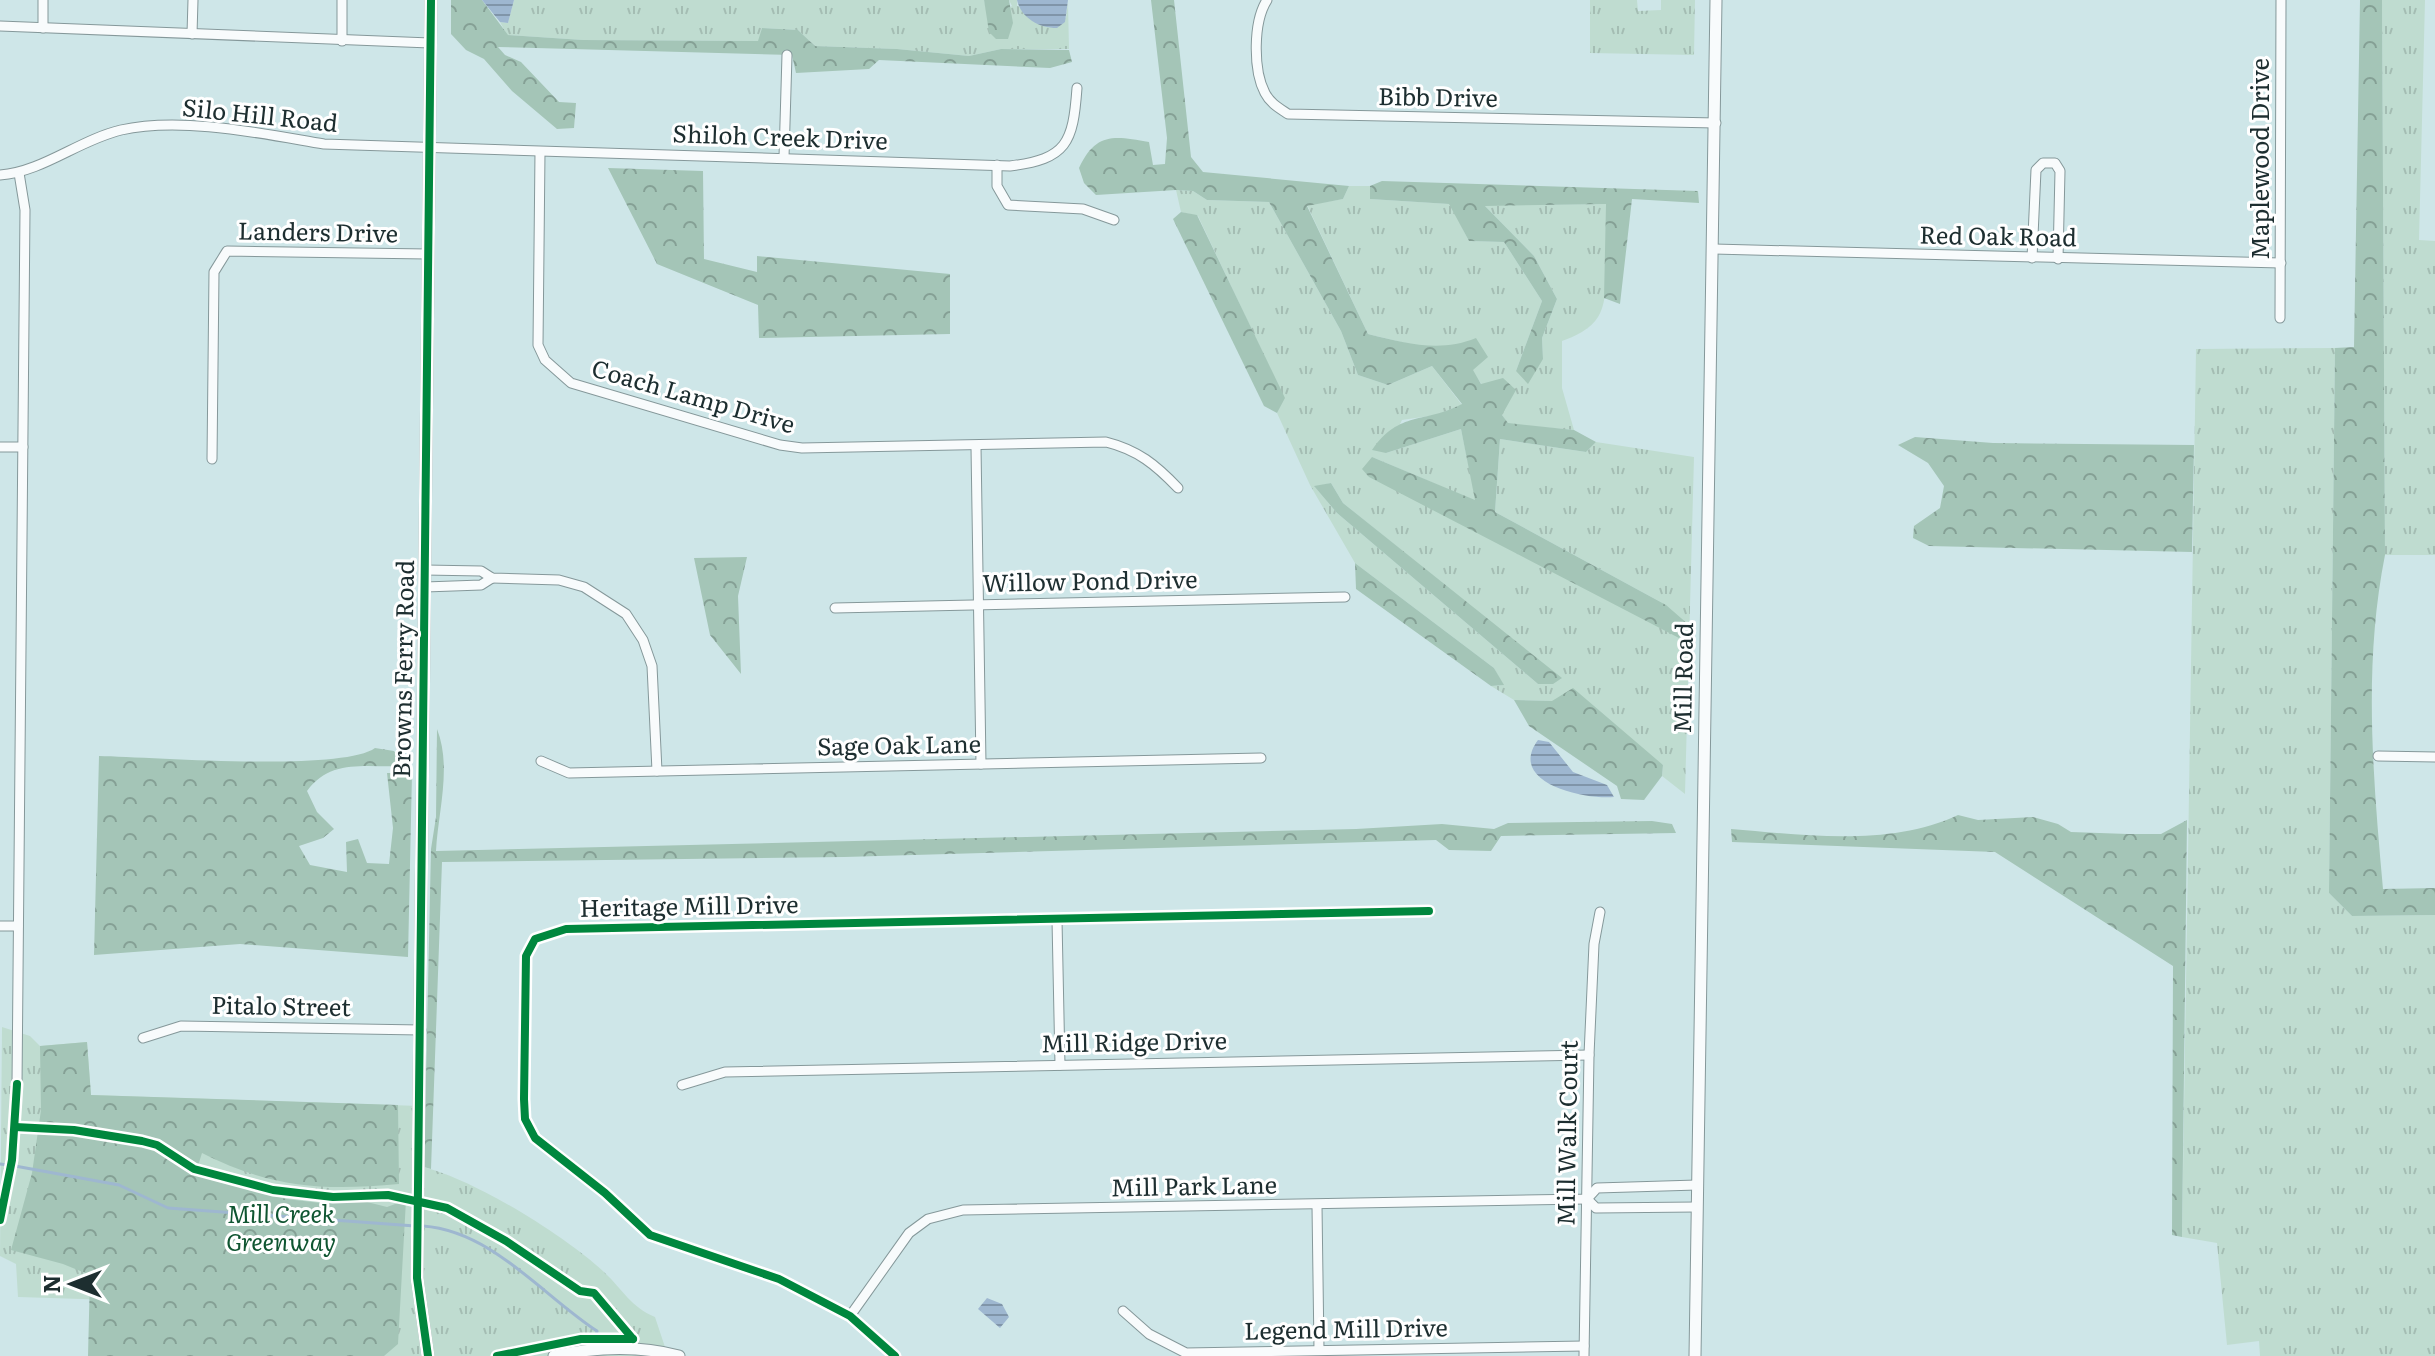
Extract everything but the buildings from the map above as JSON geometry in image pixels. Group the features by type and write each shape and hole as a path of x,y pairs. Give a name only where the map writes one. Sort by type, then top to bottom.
{"street":[{"path":"43,0 43,28"},
{"path":"192,34 193,0"},
{"path":"342,0 342,41"},
{"name":"Browns Ferry Road","path":"428,1356 417,1278 431,0"},
{"name":"Bibb Drive","path":"1267,0 1258,20 1258,72 1273,105 1288,114 1716,123"},
{"name":"Mill Road","path":"1695,1356 1716,0"},
{"name":"Maplewood Drive","path":"2280,318 2281,0"},
{"path":"0,26 430,43"},
{"path":"784,157 787,55"},
{"name":"Shiloh Creek Drive","path":"429,146 997,165 1034,163 1050,159 1062,149 1075,119 1077,88"},
{"name":"Silo Hill Road","path":"0,175 19,173 91,139 140,127 225,128 324,144 429,146"},
{"name":"Coach Lamp Drive","path":"540,152 538,345 545,360 571,383 780,445 976,447 1106,442 1129,448 1153,463 1178,488"},
{"path":"2032,258 2036,170 2043,163 2055,163 2060,171 2058,259"},
{"path":"997,165 997,186 1008,205 1083,209 1114,220"},
{"path":"17,1084 25,210 19,173"},
{"name":"Red Oak Road","path":"1714,249 2281,263"},
{"name":"Landers Drive","path":"212,459 214,272 227,251 428,254"},
{"path":"0,447 23,447"},
{"path":"976,447 981,764"},
{"path":"425,570 481,571 492,578 559,580 584,587 626,614 643,640 652,666 657,771"},
{"path":"425,587 481,585 492,578"},
{"name":"Willow Pond Drive","path":"835,608 1345,597"},
{"path":"2378,756 2435,757"},
{"name":"Sage Oak Lane","path":"541,761 569,773 1261,758"},
{"name":"Heritage Mill Drive","path":"895,1356 850,1316 779,1279 650,1235 605,1193 535,1138 525,1119 524,1099 526,956 535,939 566,929 1429,911"},
{"name":"Mill Walk Court","path":"1584,1351 1589,1055 1594,944 1600,912"},
{"path":"1057,920 1060,1065"},
{"path":"0,926 18,926"},
{"name":"Pitalo Street","path":"143,1038 181,1026 421,1030"},
{"name":"Mill Ridge Drive","path":"682,1085 725,1072 1589,1055"},
{"name":"Mill Park Lane","path":"850,1316 909,1233 928,1219 963,1210 1587,1199 1597,1188 1697,1185"},
{"name":"Mill Park Lane","path":"1587,1199 1596,1208 1696,1207"},
{"path":"1317,1206 1319,1350"},
{"name":"Legend Mill Drive","path":"1123,1311 1149,1334 1186,1353 1584,1351"},
{"path":"554,1356 583,1349 627,1348 679,1356"}],"green space":[{"path":"451,0 482,0 508,35 583,40 758,41 762,28 798,30 815,46 969,56 1001,49 1069,50 1072,62 1050,68 879,60 869,69 796,73 792,55 498,47 505,55 521,62 559,102 576,103 574,128 557,129 512,91 484,59 466,50 451,34"},
{"path":"514,0 984,0 989,21 1012,6 1009,0 1017,0 1017,6 1066,18 1068,3 1069,49 1001,49 969,56 815,46 798,30 762,28 759,41 583,40 507,35 500,22 508,23"},
{"path":"984,0 1009,0 1013,23 1008,39 996,39 989,32"},
{"path":"1151,0 1174,0 1191,157 1203,172 1349,186 1343,199 1307,206 1368,334 1436,346 1476,338 1488,357 1473,370 1481,384 1503,378 1516,390 1502,415 1508,423 1574,430 1596,442 1586,452 1500,439 1495,512 1666,605 1689,625 1679,638 1369,477 1362,469 1372,457 1475,500 1461,429 1386,453 1372,450 1382,437 1403,423 1462,404 1432,366 1388,385 1358,375 1341,331 1269,202 1207,200 1193,191 1176,190 1096,195 1084,183 1079,168 1085,156 1099,142 1107,139 1149,142 1153,165 1165,164 1167,138"},
{"path":"1590,0 1637,0 1638,11 1661,10 1661,0 1695,0 1694,55 1590,53"},
{"path":"2360,0 2382,0 2385,555 2378,597 2372,680 2373,763 2379,847 2383,889 2435,888 2435,915 2352,916 2329,893 2335,348 2354,347"},
{"path":"2382,0 2425,0 2419,240 2435,241 2435,555 2385,555"},
{"path":"608,168 703,171 704,259 757,272 757,256 950,274 950,334 759,338 758,305 657,264"},
{"path":"1382,181 1698,191 1699,203 1632,199 1620,304 1604,298 1606,204 1485,206 1534,256 1557,299 1542,338 1543,359 1528,384 1516,371 1542,301 1504,242 1469,241 1449,204 1370,199 1370,186"},
{"path":"1349,186 1370,186 1370,199 1450,204 1469,241 1504,242 1542,301 1516,371 1543,359 1542,338 1557,299 1534,256 1484,205 1606,204 1607,279 1602,307 1591,325 1562,341 1562,388 1574,430 1508,424 1456,346 1422,347 1368,334 1307,205 1343,199"},
{"path":"1176,190 1193,191 1207,200 1269,202 1341,331 1358,375 1388,385 1432,366 1462,405 1436,415 1402,420 1386,453 1461,429 1476,501 1372,457 1666,605 1495,512 1500,439 1586,452 1596,442 1694,457 1685,794 1662,776 1663,765 1552,701 1514,700 1491,686 1503,685 1494,668 1355,563 1310,485 1277,413 1284,398 1198,216 1181,212","holes":["1331,483 1343,503 1561,679 1538,684 1337,513 1315,487"]},
{"path":"1181,212 1197,215 1285,398 1277,413 1264,406 1173,219"},
{"path":"2335,348 2329,893 2352,916 2435,915 2435,1356 2260,1356 2259,1341 2227,1345 2217,1243 2182,1237 2196,349"},
{"path":"1915,437 1993,443 2194,445 2192,552 1929,546 1913,538 1914,526 1940,508 1944,486 1928,463 1898,445"},
{"path":"1331,483 1343,503 1562,678 1553,684 1538,684 1337,513 1314,486"},
{"path":"747,557 738,596 741,674 710,635 694,558"},
{"path":"1355,563 1494,668 1504,685 1491,686 1356,589"},
{"path":"1573,688 1663,765 1662,776 1644,800 1621,799 1617,786 1529,726 1514,700 1552,701"},
{"path":"437,729 444,774 436,851 1356,829 1442,824 1494,829 1508,823 1652,821 1672,824 1676,833 1501,836 1491,851 1449,850 1436,840 844,857 442,862 431,1169 424,1167 431,849 436,817"},
{"path":"375,748 394,751 404,766 338,769 316,781 307,791 317,812 334,829 323,838 299,846 310,865 347,872 346,842 358,839 367,863 389,864 393,828 387,773 412,773 408,957 240,944 94,955 99,756 325,760"},
{"path":"1958,815 1978,820 2033,817 2058,824 2071,832 2128,834 2161,834 2187,820 2182,1237 2172,1235 2173,966 1995,852 1732,842 1731,829 1817,836 1876,835 1904,832"},
{"name":"Mill Creek Greenway","path":"2,1027 30,1036 40,1046 87,1042 91,1095 420,1106 419,1166 465,1182 567,1242 605,1273 633,1303 655,1317 667,1353 679,1356 197,1356 146,1301 18,1297 16,1264 0,1256"},
{"name":"Mill Creek Greenway","path":"87,1042 91,1095 398,1105 399,1184 346,1187 298,1184 251,1174 202,1153 196,1172 286,1199 321,1203 363,1201 387,1207 406,1200 398,1344 384,1356 88,1356 90,1275 11,1250 32,1173 41,1110 40,1046"}],"water":[{"path":"482,0 514,0 508,23 500,22"},
{"path":"1017,0 1068,0 1065,22 1057,28 1037,24 1022,12"},
{"path":"1538,740 1549,742 1573,772 1607,785 1614,797 1569,792 1540,778 1532,767 1531,755"},
{"path":"987,1298 1002,1304 1009,1317 1000,1328 978,1309"}],"waterway":[{"path":"0,1164 8,1165"},
{"path":"15,1166 119,1185 168,1208 415,1226"},
{"path":"423,1226 448,1230 472,1239 515,1267 597,1331 593,1356"}],"cycle path":[{"path":"428,1356 417,1278 431,0"},
{"path":"895,1356 850,1316 779,1279 650,1235 605,1193 535,1138 525,1119 524,1099 526,956 535,939 566,929 1429,911"},
{"path":"0,1220 12,1160 17,1084"},
{"path":"15,1127 74,1130 142,1141 157,1145 194,1169 273,1190 333,1197 388,1195 447,1208 506,1241 580,1291 594,1293 633,1339"},
{"path":"497,1356 581,1339 633,1339"}]}
